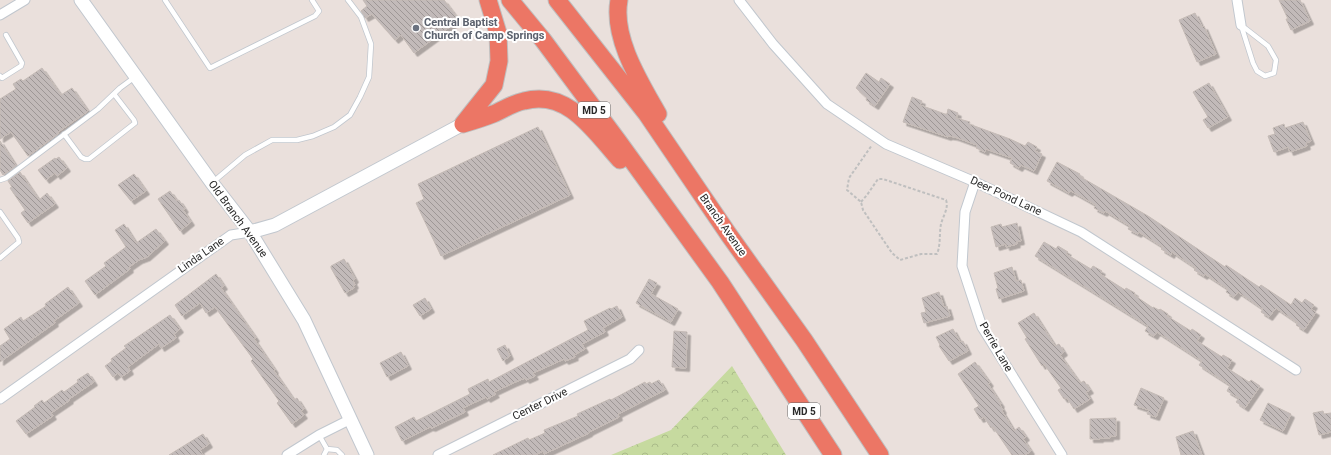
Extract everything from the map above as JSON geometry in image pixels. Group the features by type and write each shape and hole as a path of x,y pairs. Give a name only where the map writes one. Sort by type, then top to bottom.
{"highway":[{"path":"463,124 494,85 499,61 498,33 488,0"},
{"name":"MD 5","path":"510,0 547,45 720,282 833,455"},
{"name":"Branch Avenue","path":"557,0 646,113 822,366 880,455"},
{"path":"619,0 617,9 618,23 624,46 641,83 700,192"},
{"path":"463,124 492,115 523,101 539,98 556,101 573,110 676,222"},
{"path":"776,366 823,455"}],"street":[{"path":"0,15 25,0"},
{"name":"Old Branch Avenue","path":"81,0 212,183 250,232 304,320 367,455"},
{"name":"Deer Pond Lane","path":"739,0 773,44 827,104 876,138 886,144 975,182 1081,232 1296,370"},
{"path":"1237,0 1241,25"},
{"name":"Linda Lane","path":"0,399 231,235 250,232 275,225 463,124"},
{"name":"Perrie Lane","path":"975,182 965,212 962,266 982,327 1062,455"},
{"name":"Center Drive","path":"438,455 630,359 639,350"},
{"path":"286,455 319,435 351,419"}],"lane":[{"path":"165,0 210,68 315,16 319,11 312,0"},
{"path":"212,183 245,155 272,140 296,140 313,136 334,127 350,115 369,77 371,44 361,17 348,0"},
{"path":"1241,25 1268,46 1276,60 1274,73 1265,76 1257,71 1241,25"},
{"path":"1,78 21,66 22,63 6,35"},
{"path":"0,180 6,178 98,110 114,94 136,77"},
{"path":"64,134 81,157 85,159 89,158 135,123 114,94"},
{"path":"0,212 18,238 18,242 11,250 0,258"},
{"path":"319,435 327,449"},
{"path":"324,455 327,449"},
{"path":"327,449 337,450 342,455"}],"path":[{"path":"861,202 867,196 878,179 946,200 948,204 941,225 940,248 937,254 921,254 900,260 892,253 863,210 861,202 848,190 849,178 876,138"}],"green space":[{"path":"732,366 786,455 611,455 671,430"}],"building":[{"name":"Central Baptist Church of Camp Springs","path":"363,0 444,0 459,20 414,53 401,35 395,40 372,14 365,18 361,11 367,6"},
{"path":"1279,0 1300,0 1310,21 1291,30 1286,19 1288,19"},
{"path":"1195,13 1202,27 1204,26 1216,54 1197,62 1179,20"},
{"path":"42,68 61,95 72,88 88,111 28,156 11,132 0,139 0,99 16,89 13,84 21,79 23,81"},
{"path":"866,73 879,82 881,78 890,84 875,106 866,100 867,98 856,88"},
{"path":"1209,83 1228,117 1208,128 1203,120 1208,117 1193,92"},
{"path":"912,97 922,101 920,105 945,114 947,114 948,109 958,113 956,118 970,122 969,124 1025,146 1028,142 1037,147 1035,151 1042,154 1034,171 1021,165 1019,168 1010,163 1012,158 986,149 985,152 976,148 977,145 903,122"},
{"path":"1303,122 1311,141 1306,143 1307,146 1290,152 1288,147 1274,152 1268,136 1275,134 1273,128 1284,124 1285,128"},
{"path":"538,127 570,195 441,256 416,203 424,199 418,184"},
{"path":"0,141 16,166 3,175 0,170"},
{"path":"59,157 67,168 57,176 55,173 46,180 38,170 55,158 56,159"},
{"path":"1057,162 1080,174 1079,176 1148,216 1225,267 1226,265 1259,287 1261,285 1291,305 1295,298 1302,303 1305,299 1314,305 1311,309 1316,312 1304,330 1296,325 1298,323 1276,308 1269,317 1261,312 1263,309 1238,292 1234,297 1226,292 1228,289 1205,274 1204,276 1194,270 1196,268 1172,252 1171,255 1161,249 1163,247 1139,232 1138,234 1128,229 1130,226 1105,211 1104,213 1094,208 1096,205 1071,191 1069,193 1047,181"},
{"path":"20,172 39,200 47,193 55,204 28,223 21,213 25,210 10,188 12,187 8,181"},
{"path":"134,174 146,191 131,201 118,185"},
{"path":"170,191 177,201 179,200 185,209 183,210 191,222 180,231 158,199"},
{"path":"1017,223 1021,241 1016,242 1017,244 1006,247 1006,244 996,247 991,227 1001,224 1002,227"},
{"path":"124,224 136,243 156,229 165,241 147,257 139,260 129,267 130,269 95,295 85,281 106,266 104,263 126,247 115,230"},
{"path":"1044,242 1056,249 1058,246 1068,252 1066,254 1091,269 1093,266 1102,271 1100,274 1125,290 1126,288 1135,293 1134,295 1153,308 1160,309 1168,314 1167,316 1191,331 1192,329 1201,335 1197,341 1222,357 1223,355 1232,360 1227,368 1249,382 1251,380 1260,386 1245,408 1236,402 1239,398 1227,391 1230,385 1199,365 1202,361 1157,332 1154,336 1145,331 1148,326 1035,256"},
{"path":"344,259 355,279 353,281 355,285 353,286 354,288 345,293 331,268 331,266"},
{"path":"1012,267 1016,281 1021,280 1024,291 999,299 994,273"},
{"path":"216,274 224,286 221,288 256,338 254,339 275,370 274,371 294,400 297,398 304,409 301,411 304,415 292,424 277,403 279,401 251,361 253,359 215,307 206,313 200,303 182,316 175,305"},
{"path":"649,279 657,283 651,294 678,309 671,322 636,303"},
{"path":"68,287 79,303 54,321 55,323 0,362 0,346 10,339 4,329 21,317 23,321 46,306 45,304"},
{"path":"939,292 944,307 947,306 950,316 924,323 921,313 926,312 922,298"},
{"path":"425,298 431,309 420,316 413,305"},
{"path":"617,306 622,317 603,328 605,332 582,344 585,349 574,355 575,357 565,361 564,359 533,373 535,376 526,380 525,378 494,392 496,394 487,399 486,397 463,408 465,412 402,441 395,427 414,417 416,421 470,394 468,389 488,379 489,382 588,330 584,321"},
{"path":"1034,313 1055,346 1059,344 1064,352 1060,355 1080,383 1084,381 1090,390 1086,392 1090,399 1074,409 1067,398 1064,399 1058,390 1061,388 1044,364 1042,366 1025,339 1027,338 1018,323"},
{"path":"170,315 180,329 174,334 176,338 161,348 159,344 128,367 130,371 121,377 118,373 113,377 105,366 112,361 111,359 126,348 124,346"},
{"path":"953,329 960,342 963,341 968,351 949,361 939,346 940,345 936,337"},
{"path":"674,331 687,332 686,368 672,367"},
{"path":"505,345 510,356 503,361 497,349"},
{"path":"401,352 408,366 387,377 380,363"},
{"path":"975,362 990,383 988,384 1001,404 1002,411 1014,431 1019,427 1026,437 1023,439 1031,451 1025,455 1012,455 993,427 991,428 984,417 980,419 974,409 979,406 958,374"},
{"path":"88,373 94,382 51,413 53,416 26,434 16,421 42,400 44,403 62,390 64,392 78,382 77,380"},
{"path":"659,380 665,390 618,414 619,417 589,433 544,454 543,451 535,455 493,455 528,438 529,440 545,433 544,430 578,416 577,414 610,399 611,400 645,382 646,384 650,382 651,384"},
{"path":"1141,388 1164,398 1156,417 1147,414 1149,410 1134,405"},
{"path":"1268,403 1291,414 1283,431 1260,420"},
{"path":"1323,411 1324,414 1331,413 1331,432 1319,435 1313,413"},
{"path":"1116,418 1116,436 1110,436 1110,438 1090,439 1090,419"},
{"path":"1193,431 1202,455 1181,455 1176,437"},
{"path":"203,434 209,444 200,450 203,455 169,455"}],"place":[{"name":"Central Baptist Church of Camp Springs","path":"416,28"}]}
